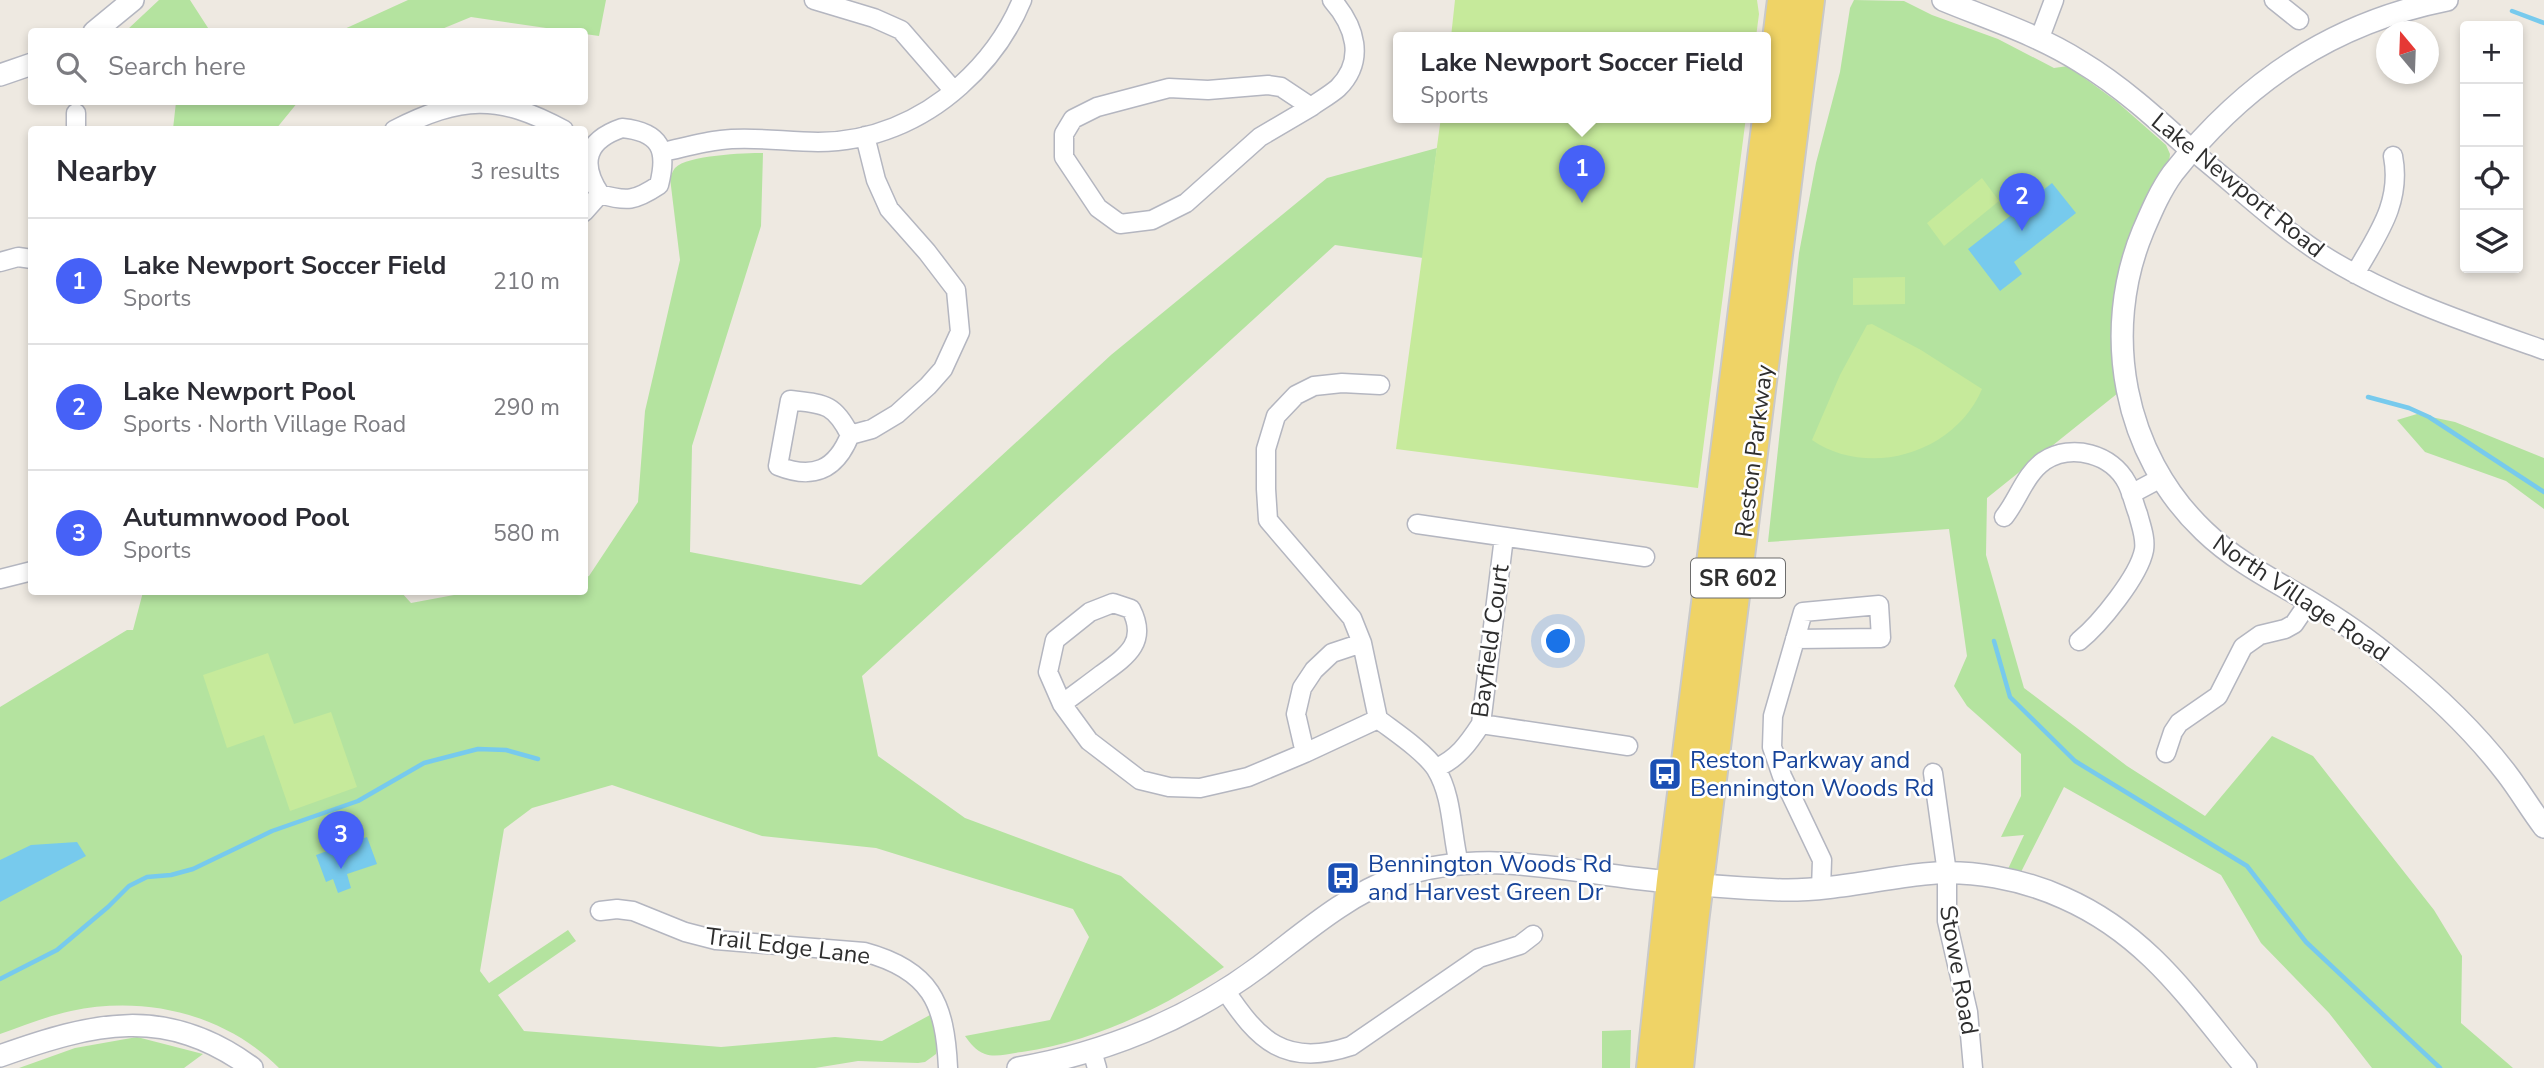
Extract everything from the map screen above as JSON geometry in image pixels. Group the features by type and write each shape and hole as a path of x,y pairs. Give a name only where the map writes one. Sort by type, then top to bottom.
{"main road":[{"name":"Reston Parkway","path":"1771,87 1782,0"},
{"name":"Reston Parkway","path":"1679,1068 1699,884 1810,0"},
{"name":"Reston Parkway","path":"1651,1068 1671,881 1767,123"}],"street":[{"path":"99,28 133,0"},
{"path":"814,0 874,18 901,30 954,92"},
{"path":"663,152 721,140 821,142 865,136 904,124 954,92 981,67 1013,22 1022,0"},
{"path":"1311,107 1281,87 1268,85 1208,90 1170,88 1097,107 1073,119 1064,134 1064,157 1098,208 1120,224 1152,220 1186,203 1260,137 1311,107 1338,88 1354,65 1354,38 1346,16 1332,0"},
{"name":"Lake Newport Road","path":"1943,0 2039,40 2101,75 2276,221 2355,275 2394,293 2544,350"},
{"path":"2039,40 2054,0"},
{"path":"2274,0 2299,20"},
{"name":"North Village Road","path":"2446,0 2374,20 2304,53 2244,96 2201,137 2164,185 2135,251 2122,312 2121,346 2130,407 2143,441 2161,478 2189,515 2227,551 2366,639 2436,698 2507,774 2544,827"},
{"path":"0,75 28,65"},
{"path":"402,126 459,105"},
{"path":"502,105 528,112 556,126"},
{"path":"622,128 640,130 652,138 663,152 659,185 638,199 620,200 600,194 589,172 589,143 622,128"},
{"path":"850,435 832,408 790,400 778,466 797,474 819,471 837,460 850,435 872,429 897,414 928,386 943,369 960,332 956,290 889,209 876,180 865,136"},
{"path":"2355,275 2392,205 2396,173 2393,156"},
{"path":"588,208 600,194"},
{"path":"0,262 18,257 28,258"},
{"path":"1380,385 1314,386 1296,394 1276,416 1266,449 1268,520 1352,618 1363,643 1378,719 1436,768 1451,810 1459,864"},
{"path":"2004,517 2032,473 2056,455 2083,452 2108,462 2127,483 2144,534 2141,561 2102,620 2079,641"},
{"path":"2131,494 2161,478"},
{"name":"Bayfield Court","path":"1417,524 1645,557"},
{"name":"Bayfield Court","path":"1436,768 1450,762 1464,749 1481,724 1504,537"},
{"path":"0,579 28,572"},
{"path":"2166,753 2179,723 2218,696 2243,647 2260,635 2294,624 2309,601"},
{"path":"1062,704 1128,655 1136,640 1137,622 1131,609 1113,603 1090,612 1055,639 1048,672 1062,704 1089,741 1140,780 1169,787 1200,788 1236,780 1305,753 1378,719"},
{"path":"1795,639 1881,638 1879,605 1803,612 1795,639 1773,716 1772,747 1782,776 1822,860 1821,889"},
{"path":"1305,753 1296,715 1302,688 1314,670 1332,653 1363,643"},
{"path":"1481,724 1628,746"},
{"name":"Stowe Road","path":"1933,773 1947,873 1947,921 1968,1012 1973,1068"},
{"path":"1018,1068 1095,1060 1134,1036 1175,1018 1225,990 1331,911 1361,894 1396,878 1431,868 1486,861 1529,863 1699,884 1783,890 1821,889 1925,874 1999,877 2061,897 2117,928 2140,945 2164,968 2246,1068"},
{"name":"Trail Edge Lane","path":"600,911 633,911 685,932 716,940 864,952 883,957 917,977 940,1007 946,1028 948,1068"},
{"path":"1225,990 1254,1033 1266,1045 1290,1057 1320,1059 1351,1046 1479,958 1520,945 1533,935"},
{"path":"0,1056 54,1036 90,1028 136,1025 194,1035 217,1045 252,1068"}],"green space":[{"path":"159,0 190,0 208,28 129,28"},
{"path":"408,0 606,0 599,36 588,34 588,28 546,28 471,17 444,28 347,28"},
{"path":"1455,0 1757,0 1759,14 1757,32 1452,32"},
{"path":"1854,0 1904,1 1932,15 1998,39 2054,68 2068,66 2116,101 2166,145 2170,154 2169,163 2133,235 2118,276 2112,326 2118,393 1987,498 1986,555 2024,688 2127,766 2205,816 2272,736 2313,756 2434,910 2462,956 2461,1023 2513,1068 2372,1068 2329,1013 2261,943 2221,875 2064,787 2021,872 2008,869 2024,835 2001,837 2021,796 2021,754 1967,706 1954,686 1967,656 1949,529 1768,542 1799,253 1816,163 1840,72 1850,8"},
{"path":"176,105 296,105 278,126 173,126"},
{"path":"1440,123 1745,123 1698,488 1396,449"},
{"path":"1437,148 1423,258 1335,245 862,676 878,756 965,818 1121,876 1224,967 1201,982 1128,1021 1076,1040 1022,1052 985,1054 976,1049 965,1036 1050,1020 1089,937 1073,909 876,848 762,836 612,785 532,808 504,829 480,971 489,983 568,930 576,941 498,995 524,1031 721,1047 835,1037 882,1041 930,1015 939,1039 936,1054 925,1062 918,1063 858,1061 815,1068 279,1068 258,1049 209,1022 182,1013 127,1006 71,1011 0,1034 0,707 127,630 133,630 142,595 404,595 411,603 454,595 588,595 588,576 638,502 645,411 680,260 670,178 674,169 681,164 717,156 763,153 761,226 692,446 690,552 861,585 1111,355 1327,178"},
{"path":"1982,178 1999,201 1944,246 1927,223"},
{"path":"1905,277 1905,304 1853,305 1853,278"},
{"path":"1872,324 1921,350 1982,389 1969,411 1952,429 1931,444 1884,458 1835,452 1812,440 1840,375 1867,325"},
{"path":"2417,414 2455,422 2544,458 2544,509 2506,481 2425,452 2397,420"},
{"path":"268,653 294,724 331,712 357,787 290,811 264,735 227,748 203,675"},
{"path":"1631,1030 1630,1068 1602,1068 1602,1031"},
{"path":"137,1037 203,1054 184,1068 19,1068 75,1048"}],"water":[{"path":"2052,183 2076,213 2014,262 2022,274 2000,291 1968,249"},
{"path":"367,837 377,864 347,874 351,888 338,893 333,879 326,882 316,855"},
{"path":"77,842 86,856 0,902 0,860 31,845"}],"waterway":[{"path":"2512,11 2544,23"},
{"path":"2368,397 2409,408 2429,417 2544,492"},
{"path":"1994,641 2010,697 2075,761 2247,866 2306,942 2440,1068"},
{"path":"0,979 57,950 129,886 147,877 171,875 193,869 272,831 358,801 424,763 478,749 506,750 538,759"}],"place":[{"name":"Lake Newport Soccer Field","path":"1582,203"},
{"name":"Lake Newport Pool","path":"2022,231"},
{"name":"Reston Parkway and Bennington Woods Rd","path":"1665,774"},
{"name":"Autumnwood Pool","path":"341,869"},
{"name":"Bennington Woods Rd and Harvest Green Dr","path":"1343,878"}]}
